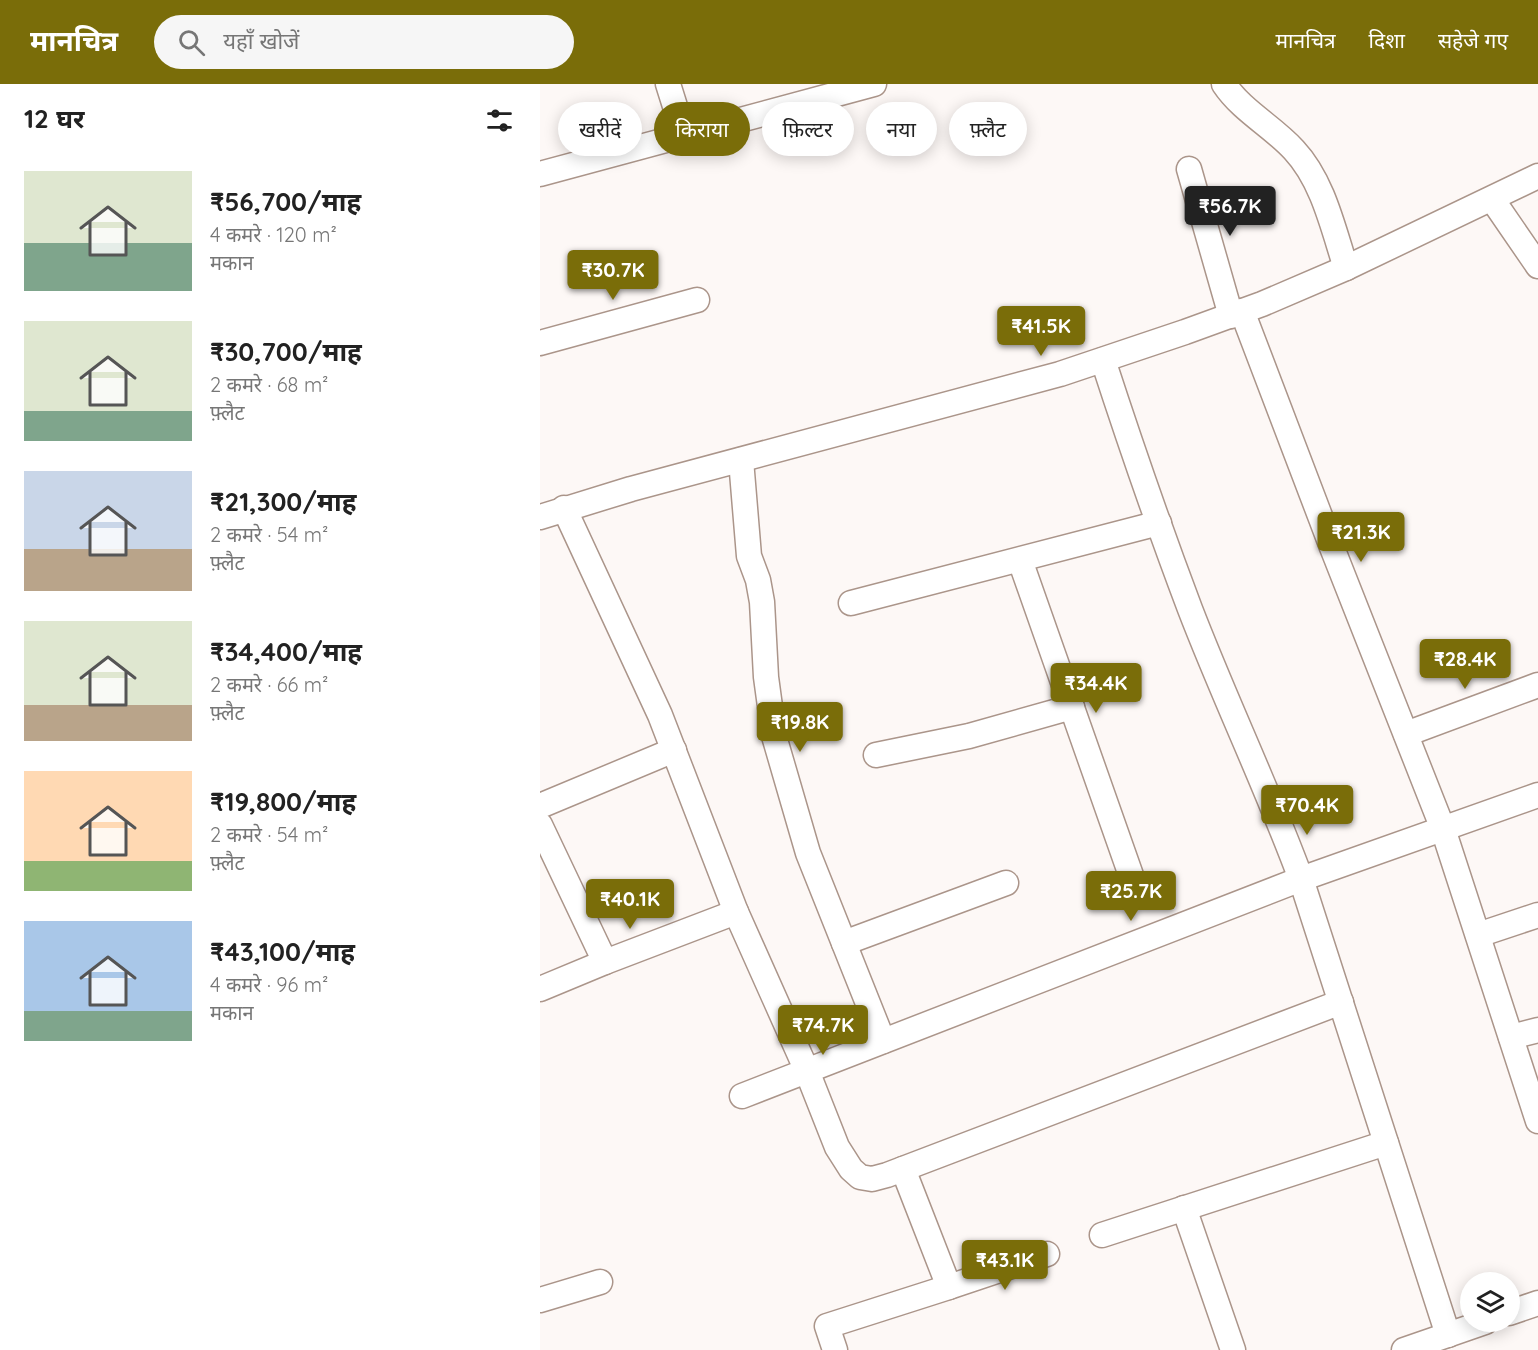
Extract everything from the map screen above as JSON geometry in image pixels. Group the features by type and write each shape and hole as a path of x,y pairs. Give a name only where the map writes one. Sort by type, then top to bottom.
{"street":[{"path":"668,84 674,102"},
{"path":"750,114 827,90 874,84"},
{"path":"1224,84 1233,97 1277,134 1306,164 1324,201 1346,268"},
{"path":"540,174 654,143"},
{"path":"1189,170 1236,314 1443,829 1538,1121"},
{"path":"540,517 564,508 1037,380 1103,360 1236,314 1346,268 1538,176"},
{"path":"1492,199 1538,266"},
{"path":"540,343 697,300"},
{"path":"1103,360 1191,610 1301,879 1448,1335"},
{"path":"741,460 748,556 758,580 762,602 766,676 774,736 808,853 882,1041"},
{"path":"564,508 674,750 736,912 807,1071 837,1147 851,1169 860,1177 872,1179 903,1169 1341,1002"},
{"path":"851,603 1159,523"},
{"path":"1020,560 1133,881"},
{"path":"1406,734 1538,685"},
{"path":"876,755 969,736 1072,707"},
{"path":"540,806 674,750"},
{"path":"741,1096 1301,879 1538,795"},
{"path":"540,825 605,962"},
{"path":"844,943 1006,883"},
{"path":"540,989 736,912"},
{"path":"1478,935 1538,915"},
{"path":"1511,1036 1538,1030"},
{"path":"1102,1234 1386,1143"},
{"path":"903,1169 950,1287"},
{"path":"1184,1208 1233,1350"},
{"path":"835,1350 827,1326 1047,1254"},
{"path":"540,1300 600,1282"},
{"path":"1520,1309 1538,1303"},
{"path":"1404,1350 1460,1331"}]}
